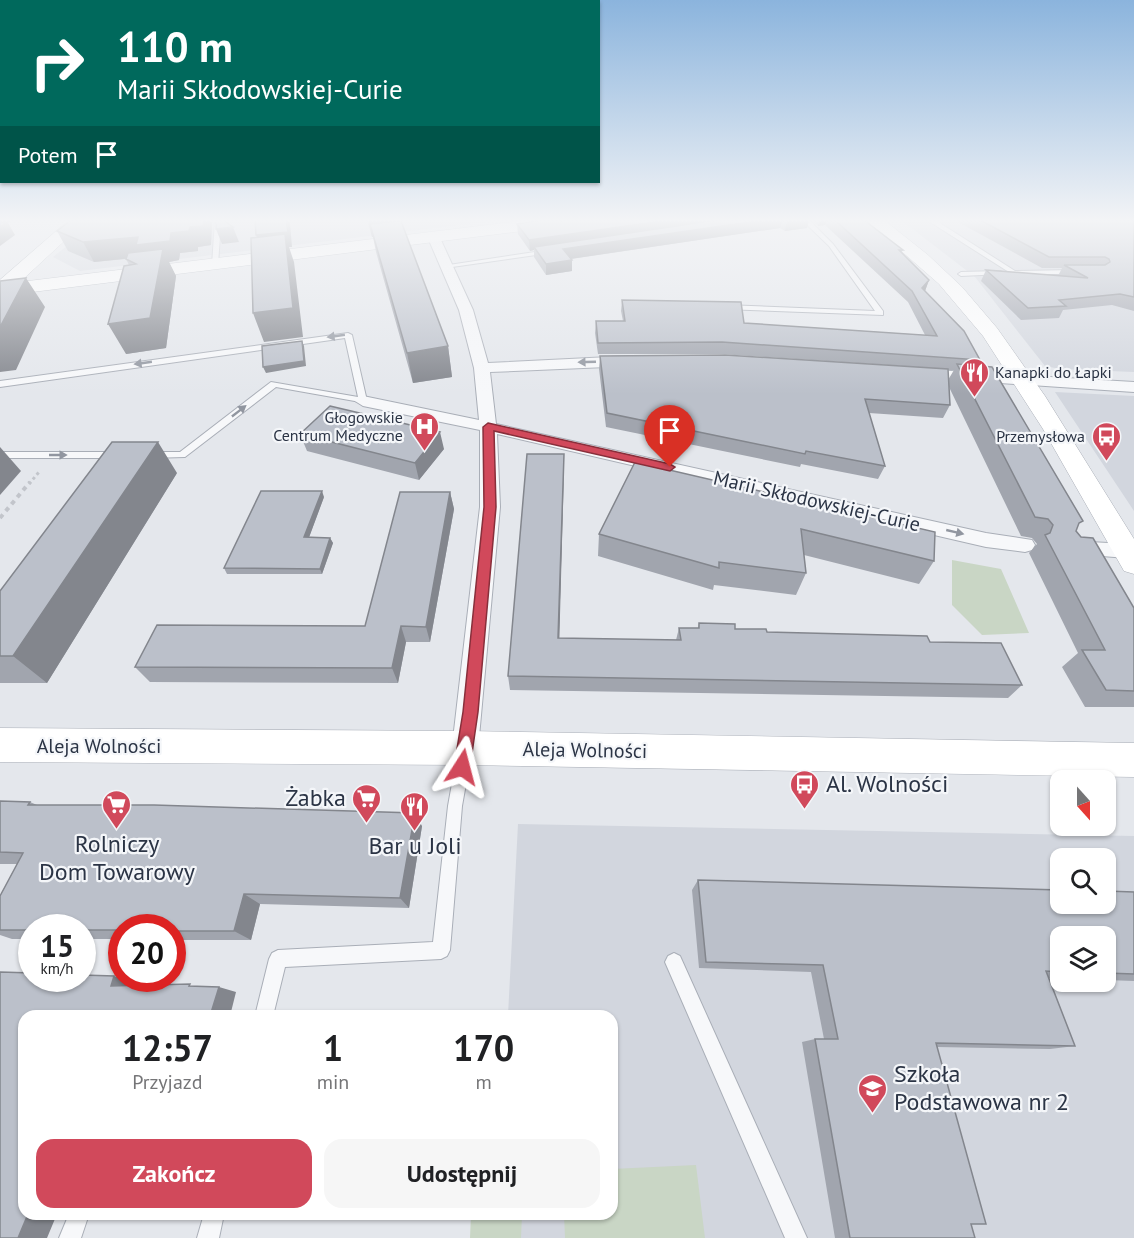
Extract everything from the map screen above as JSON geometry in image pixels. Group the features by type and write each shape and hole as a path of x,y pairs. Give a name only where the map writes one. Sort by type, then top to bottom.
{"street":[{"path":"0,290 14,278"},
{"path":"0,290 105,278"},
{"path":"451,278 466,310 482,368 488,427 490,507 465,748"},
{"path":"943,278 965,301 1023,382 1130,557"},
{"path":"482,368 648,361"},
{"path":"905,374 1134,387"},
{"name":"Marii Skłodowskiej-Curie","path":"363,401 488,427 986,540 1024,545"},
{"path":"1071,548 1130,557"},
{"name":"Aleja Wolności","path":"0,745 465,748 1134,760"}],"lane":[{"path":"720,307 880,313 855,278"},
{"path":"0,384 348,335 363,401 274,384 182,455 135,455"},
{"path":"0,455 123,455"},
{"path":"265,1010 278,959 441,950 455,806 465,748"},
{"path":"674,962 796,1238"},
{"path":"70,1238 77,1220"},
{"path":"208,1238 212,1220"}],"path":[{"path":"0,518 53,455"}],"shaded area":[{"path":"976,278 1134,278 1134,372 1060,369 1045,366"},
{"path":"1055,392 1134,396 1134,511"},
{"name":"Szkoła Podstawowa nr 2","path":"518,824 1134,836 1134,1238 496,1238 497,1220 618,1220 618,1010 508,1010"}],"green space":[{"path":"952,560 1001,569 1029,633 982,635 952,605"},
{"path":"696,1165 705,1238 565,1238 564,1220 618,1220 618,1169"},
{"path":"471,1220 522,1220 521,1238 470,1238"}],"building":[{"path":"26,278 0,327 0,281"},
{"path":"121,278 158,278 150,318 108,324"},
{"path":"252,278 290,278 293,308 253,313"},
{"path":"385,278 422,278 448,346 407,353"},
{"path":"898,278 927,278 929,280 922,288 964,331 980,360 722,342 598,343 596,321 625,321 622,300 741,302 744,323 937,336 912,291"},
{"path":"995,278 1085,278 1134,278 1134,297 1120,294 1059,300 1066,306 1028,308"},
{"path":"302,341 304,361 263,367 262,346"},
{"path":"725,355 948,369 950,405 865,399 885,466 806,451 805,454 607,413 600,356"},
{"path":"957,364 992,367 1083,521 1079,523 1076,531 1081,537 1093,538 1134,608 1134,691 1106,690 1082,650 1105,650 1045,535 1050,533 1053,525 1048,519 1035,517"},
{"path":"330,406 440,432 415,463 300,434"},
{"path":"112,442 158,442 13,656 0,656 0,591"},
{"path":"527,454 564,454 558,638 681,640 679,628 699,628 699,623 735,624 735,629 766,629 767,632 927,636 930,642 1001,643 1022,685 508,676"},
{"path":"635,462 935,532 934,561 801,529 806,573 719,562 719,568 599,534"},
{"path":"261,491 322,491 304,537 330,538 320,569 224,568"},
{"path":"400,492 450,492 426,627 401,626 392,668 135,667 157,625 365,626"},
{"path":"0,801 30,802 28,805 154,805 415,813 400,898 244,894 234,931 186,931 186,914 108,914 108,930 96,930 96,914 18,914 18,930 0,930 0,896 23,853 0,852"},
{"path":"698,880 1050,890 1050,914 1116,914 1116,891 1134,892 1134,974 1116,973 1116,926 1050,926 1050,971 1046,971 1050,981 1050,992 1054,992 1075,1046 936,1043 986,1224 971,1224 975,1238 850,1238 815,1039 838,1039 823,965 706,962"},
{"path":"0,972 18,973 18,992 96,992 96,975 108,976 108,992 186,992 186,984 219,987 212,1010 18,1010 18,1220 26,1220 18,1238 0,1238"}],"place":[{"name":"Kanapki do Łapki","path":"974,398"},
{"name":"Głogowskie Centrum Medyczne","path":"424,452"},
{"name":"Przemysłowa","path":"1106,462"},
{"name":"Al. Wolności","path":"805,810"},
{"name":"Żabka","path":"367,824"},
{"name":"Rolniczy Dom Towarowy","path":"117,830"},
{"name":"Bar u Joli","path":"415,832"},
{"name":"Szkoła Podstawowa nr 2","path":"873,1114"}],"route":[{"path":"462,767 470,712 490,507 488,427 670,467"}]}
